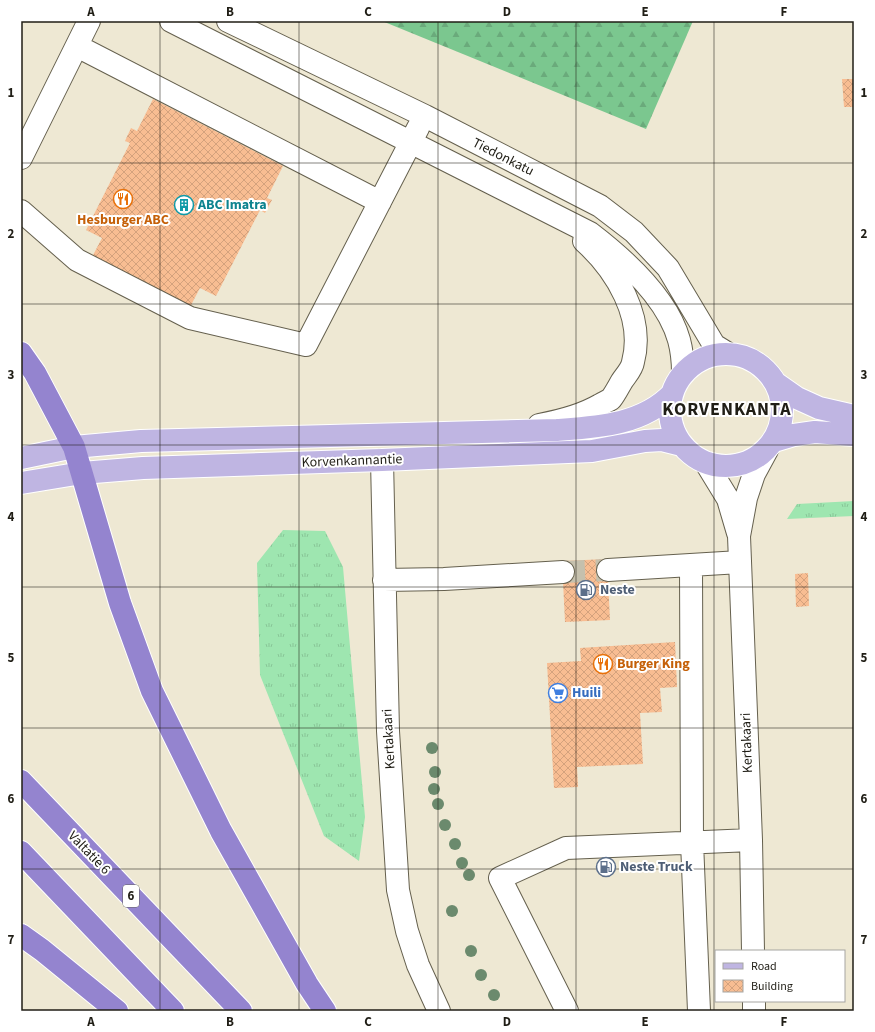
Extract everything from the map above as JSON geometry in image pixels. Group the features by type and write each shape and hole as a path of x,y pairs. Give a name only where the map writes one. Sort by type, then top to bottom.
{"highway":[{"path":"21,353 35,373 74,447 120,603 152,691 220,831 307,984 325,1011"},
{"name":"Valtatie 6","path":"21,782 241,1011"},
{"path":"21,852 173,1011"},
{"path":"21,935 42,950 117,1011"}],"main road":[{"path":"770,446 780,428 783,413 782,398 777,384 768,372 756,362 742,356 728,353 711,355 696,362 683,373 676,383 672,394 670,412 673,430 682,445 693,456 706,463 722,467 738,466 754,460 770,446 794,435 815,432 854,435"},
{"path":"777,384 797,398 819,408 854,416"},
{"name":"Korvenkannantie","path":"21,458 74,447 141,441 592,427 625,421 648,412 662,404 672,394"},
{"name":"Korvenkannantie","path":"21,482 82,472 143,468 592,451 645,441 662,440 682,445"}],"street":[{"path":"21,158 90,21"},
{"name":"Tiedonkatu","path":"171,21 555,214 590,234 616,253 635,272 657,298 679,339 683,373"},
{"name":"Tiedonkatu","path":"228,21 425,116 600,206 634,232 668,268 714,345 728,353"},
{"path":"77,46 380,202"},
{"path":"21,211 76,260 190,318 306,345 425,116"},
{"name":"Tiedonkatu","path":"514,430 560,421 587,412 611,399 633,364 636,342 635,321 626,297 611,272 590,247 555,214"},
{"name":"Kertakaari","path":"753,950 751,840 739,536 746,498 754,474 770,446"},
{"name":"Kertakaari","path":"382,460 388,731 398,890 407,931 418,965 439,1011"},
{"name":"Kertakaari","path":"706,463 728,498 739,536"},
{"path":"608,570 740,562"},
{"path":"691,565 692,842 699,1011"},
{"path":"384,580 444,579 563,572"},
{"path":"567,1011 500,878 566,848 751,840"}],"green space":[{"path":"382,21 693,21 646,129"},
{"path":"854,501 854,516 787,519 797,504"},
{"path":"283,530 325,531 343,567 365,817 359,861 324,836 260,675 257,563"}],"building":[{"path":"842,79 854,79 854,107 844,107"},
{"name":"ABC Imatra","path":"153,99 283,166 267,198 272,200 265,213 260,210 216,296 200,288 189,309 91,259 102,238 86,230 130,143 125,141 131,128 137,131"},
{"path":"607,559 610,620 565,622 562,561"},
{"path":"808,573 809,606 796,607 795,574"},
{"path":"675,642 677,687 660,688 662,712 640,713 643,764 577,767 578,787 554,788 547,663 581,661 580,648"}],"tunnel":[{"path":"563,572 608,570"}],"place":[{"name":"Hesburger ABC","path":"123,199"},
{"name":"ABC Imatra","path":"184,205"},
{"name":"Neste","path":"586,590"},
{"name":"Burger King","path":"603,664"},
{"name":"Huili","path":"558,693"},
{"name":"Neste Truck","path":"606,867"}],"district":[{"name":"KORVENKANTA","path":"727,409"}]}
